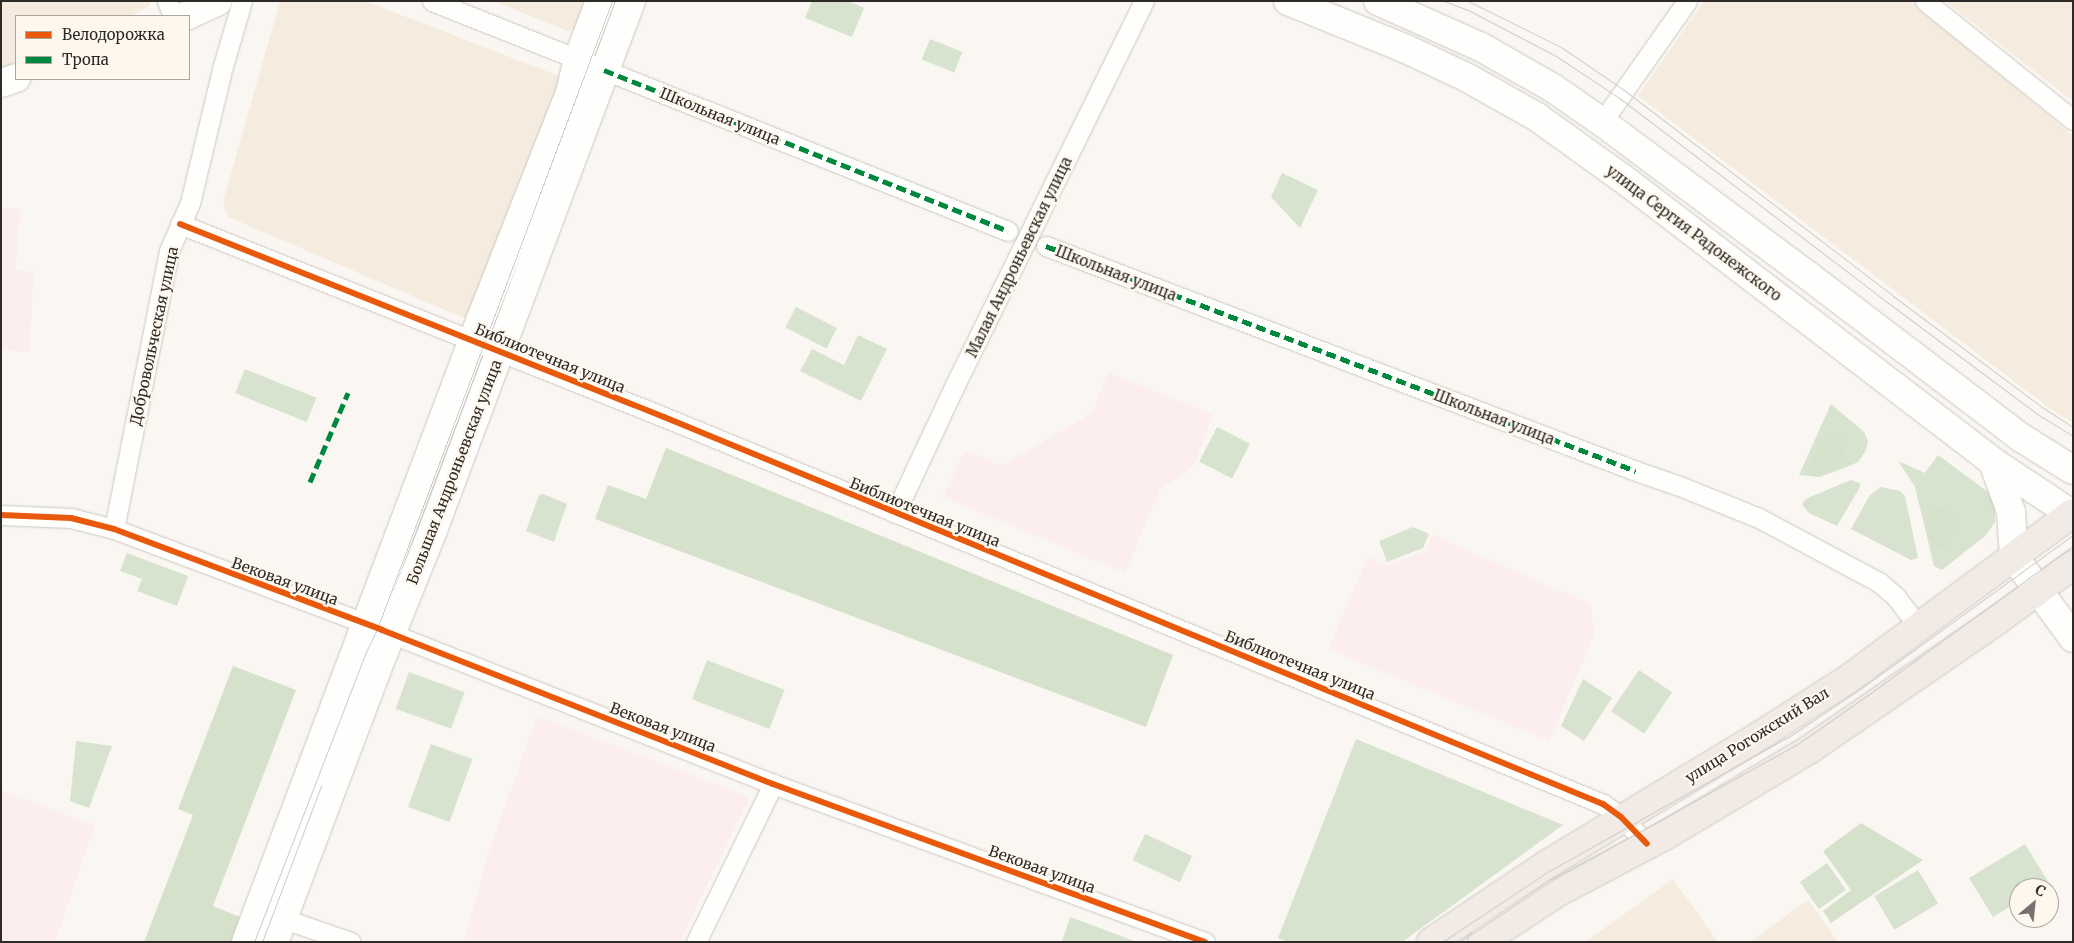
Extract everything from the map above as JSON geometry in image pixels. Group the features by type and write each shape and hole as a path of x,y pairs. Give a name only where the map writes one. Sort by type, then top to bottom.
{"main road":[{"name":"улица Рогожский Вал","path":"1431,942 1621,817 1772,728 1847,680 2072,514"},
{"path":"1482,942 1555,894 1647,844 1666,836 1810,749 2040,590 2073,565"}],"street":[{"path":"167,1 172,15"},
{"path":"188,15 218,1"},
{"name":"Добровольческая улица","path":"114,529 169,251 190,202 223,66 242,1"},
{"name":"Школьная улица","path":"432,1 1008,231"},
{"name":"Большая Андроньевская улица","path":"272,922 365,624 473,340 570,93 578,59 600,1"},
{"name":"Большая Андроньевская улица","path":"246,942 272,922 392,634 631,1"},
{"name":"Малая Андроньевская улица","path":"895,513 954,388 1144,1"},
{"name":"улица Сергия Радонежского","path":"1288,1 1404,48 1495,92 1537,117 1622,178 1993,462 2072,514"},
{"path":"1378,1 1424,20 1509,63 1553,88 1602,122 2020,437 2073,470"},
{"path":"1602,122 1688,1"},
{"path":"1925,1 2073,120"},
{"path":"1495,92 1509,92 1516,84 1518,73 1509,63"},
{"path":"1,84 15,78"},
{"name":"Библиотечная улица","path":"180,224 500,351 1603,804 1621,817 1647,844"},
{"name":"Школьная улица","path":"1046,246 1636,472 1677,485 1759,518 1872,579 1896,597 1919,628"},
{"path":"1993,462 2011,512 2014,557 2040,590 2073,638"},
{"name":"Вековая улица","path":"1,515 72,518 114,529 392,634 774,784 1204,942"},
{"path":"696,942 774,784"},
{"path":"272,922 293,922 351,942"}],"shaded area":[{"path":"1,1 151,1 148,7 132,15 15,15 15,66 1,72"},
{"path":"280,1 365,1 564,78 473,322 228,217 223,202"},
{"path":"494,1 592,1 584,23 568,31"},
{"path":"1704,1 1912,1 2073,136 2073,423 2048,407 1638,96"},
{"path":"1945,1 2073,1 2073,101 2060,91"},
{"path":"1,208 20,209 16,270 34,272 29,352 1,350"},
{"path":"1108,372 1213,415 1193,467 1160,489 1125,573 943,497 965,450 1002,466 1092,413"},
{"path":"1432,535 1590,604 1595,633 1549,741 1328,649 1368,557 1387,565 1425,551"},
{"path":"537,716 750,797 680,942 464,942 487,857"},
{"path":"1,791 95,825 55,942 1,942"},
{"path":"1673,879 1718,942 1585,942"},
{"path":"1808,900 1838,942 1750,942"}],"green space":[{"path":"812,1 848,1 864,8 852,37 805,18"},
{"path":"930,39 962,52 954,73 922,59"},
{"path":"1282,173 1318,190 1300,228 1271,197"},
{"path":"796,307 837,328 827,348 786,327"},
{"path":"858,335 887,349 861,401 800,371 812,349 844,365"},
{"path":"245,369 316,398 307,422 235,393"},
{"path":"1831,404 1864,432 1868,441 1866,450 1858,462 1847,467 1819,477 1799,475"},
{"path":"1217,427 1250,444 1232,479 1199,462"},
{"path":"1842,435 1847,443 1841,463 1833,469 1815,473 1809,467 1811,459 1826,442"},
{"path":"666,448 1173,655 1146,727 595,519 608,485 646,499"},
{"path":"1938,455 1988,492 1995,507 1995,522 1986,535 1942,570 1934,566 1915,487 1898,461 1925,473"},
{"path":"1851,480 1860,483 1860,487 1837,526 1809,513 1803,506 1803,502 1808,498"},
{"path":"1881,487 1900,491 1905,496 1918,558 1911,560 1851,529 1870,495"},
{"path":"543,494 567,504 554,542 526,531 539,495"},
{"path":"1943,507 1954,519 1952,538 1945,548 1937,547 1931,541 1926,524 1928,516"},
{"path":"1413,527 1429,534 1423,548 1387,562 1379,541"},
{"path":"127,553 188,576 177,606 137,591 142,579 120,571"},
{"path":"707,660 784,690 769,729 692,699"},
{"path":"233,666 296,690 213,906 247,920 238,942 144,942 193,815 178,809"},
{"path":"1639,670 1672,692 1644,734 1611,711"},
{"path":"409,672 464,692 451,729 396,709"},
{"path":"1583,679 1612,698 1584,741 1561,726"},
{"path":"1356,739 1563,825 1402,942 1288,942 1278,938"},
{"path":"76,741 112,746 89,808 70,801"},
{"path":"431,744 472,759 449,822 408,807"},
{"path":"1861,823 1923,860 1831,923 1823,911 1851,890 1823,851"},
{"path":"1145,834 1192,856 1180,882 1133,860"},
{"path":"2025,844 2046,878 2009,878 2009,907 1993,917 1969,878"},
{"path":"1827,863 1846,890 1819,909 1800,882"},
{"path":"1918,870 1938,903 1894,930 1874,896"},
{"path":"1070,917 1137,942 1062,942"}],"tram line":[{"path":"254,942 365,654 377,629 612,1"},
{"path":"1444,1 1470,11 1556,56 1618,97 2037,414 2073,436"},
{"path":"1468,1 1561,47 1624,90 1893,296 2042,407 2073,427"},
{"path":"1442,942 1549,871 1793,734 1860,689 2073,535"},
{"path":"1459,942 1554,879 1799,743 2073,546"},
{"path":"262,942 321,786"}],"marked path":[{"path":"604,70 1008,231"},
{"path":"1046,246 1636,471"},
{"path":"310,482 348,393"}],"cycle path":[{"path":"180,224 664,417 1603,804 1621,817 1647,844"},
{"path":"1,515 71,518 114,529 382,630 773,784 1205,942"}]}
